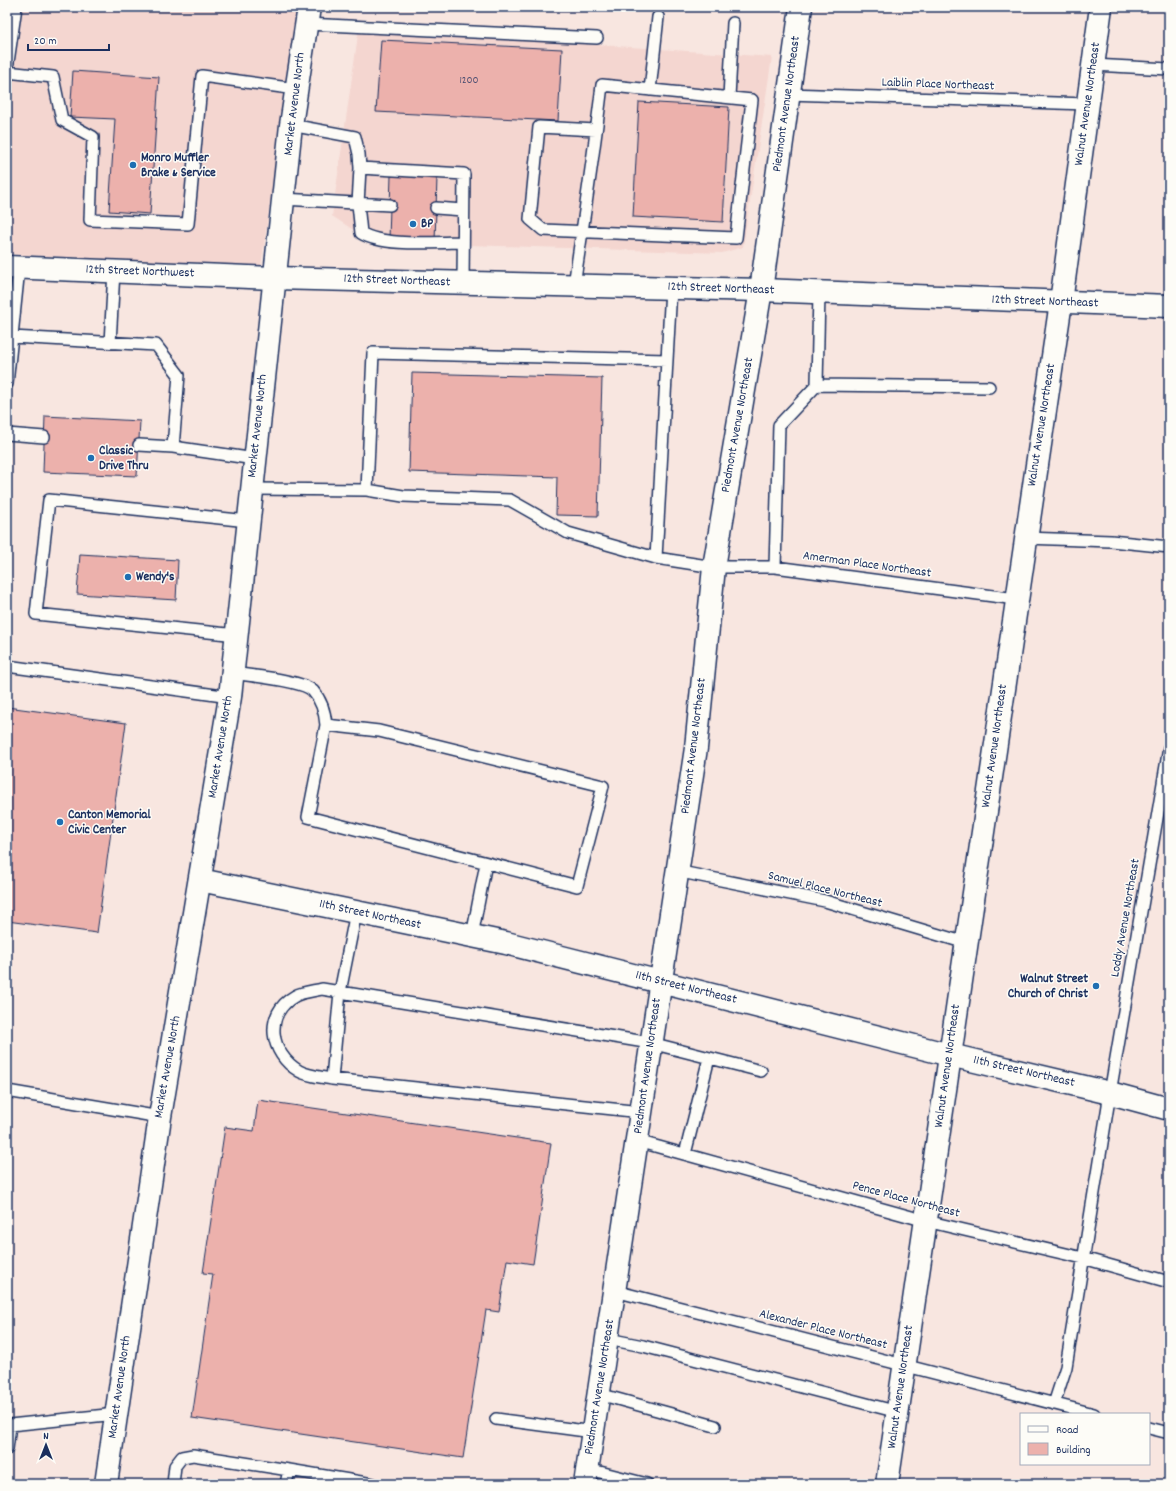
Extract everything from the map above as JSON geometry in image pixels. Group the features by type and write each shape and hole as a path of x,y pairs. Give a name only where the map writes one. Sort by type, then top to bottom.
{"street":[{"name":"Piedmont Avenue Northeast","path":"586,1477 608,1339 676,870 696,748 714,567 761,290 801,7"},
{"name":"Walnut Avenue Northeast","path":"887,1484 1016,599 1061,302 1101,7"},
{"name":"Market Avenue North","path":"106,1484 160,1117 230,697 291,125 307,16"},
{"name":"12th Street Northwest","path":"13,268 274,278"},
{"name":"12th Street Northeast","path":"274,278 761,290 1169,306"},
{"name":"11th Street Northeast","path":"200,880 472,936 950,1055 1110,1093 1169,1109"}],"lane":[{"path":"7,69 16,7"},
{"path":"307,16 597,38"},
{"path":"650,90 658,17"},
{"path":"730,97 733,23"},
{"path":"1093,65 1169,69"},
{"path":"7,72 53,77 62,120 93,137 90,220 188,224 202,76 296,89"},
{"path":"574,285 582,232 596,130 602,85 752,100 736,238 582,232 543,230 530,219 539,127 596,130"},
{"name":"Laiblin Place Northeast","path":"788,94 1087,104"},
{"path":"291,125 355,137 359,154 360,168 358,204 361,233 371,239 409,242 463,242"},
{"path":"360,168 464,174 463,283"},
{"path":"283,199 390,205"},
{"path":"436,208 463,210"},
{"path":"7,384 12,337 13,268"},
{"path":"110,343 114,272"},
{"path":"656,558 671,288"},
{"path":"775,566 779,425 816,385 819,292"},
{"path":"12,337 156,345 179,375 173,447"},
{"path":"368,490 373,353 667,360"},
{"path":"816,385 989,387"},
{"path":"7,434 44,437"},
{"path":"138,445 173,447 255,459"},
{"name":"Amerman Place Northeast","path":"252,489 368,490 403,496 510,500 568,533 656,558 714,567 775,566 1016,599"},
{"path":"237,636 36,614 49,500 248,521"},
{"path":"1025,538 1111,541 1169,547"},
{"path":"7,666 230,697"},
{"path":"233,673 296,682 313,690 324,708 326,725 308,817 577,886 603,786 379,731 326,725"},
{"name":"Loddy Avenue Northeast","path":"1054,1404 1066,1367 1110,1093 1169,748"},
{"path":"472,936 486,863"},
{"name":"Samuel Place Northeast","path":"676,870 825,901 966,943"},
{"path":"332,1079 340,992 356,912"},
{"path":"641,1112 332,1079 299,1072 279,1052 273,1032 278,1011 295,995 322,989 651,1043 761,1071"},
{"path":"684,1154 709,1058"},
{"path":"7,1091 160,1117"},
{"name":"Pence Place Northeast","path":"637,1141 926,1221 1083,1258 1169,1282"},
{"name":"Alexander Place Northeast","path":"615,1291 1090,1413"},
{"path":"608,1339 643,1346 898,1412"},
{"path":"599,1394 715,1426"},
{"path":"7,1449 10,1425 116,1414"},
{"path":"496,1419 593,1432"},
{"path":"1150,1428 1169,1433"},
{"path":"173,1484 175,1466 182,1458 193,1455 369,1484"},
{"path":"286,1484 289,1470"},
{"path":"586,1477 647,1484"}],"shaded area":[{"path":"7,7 298,7 261,267 7,254"},
{"path":"359,28 772,57 743,247 722,253 372,242 332,216"}],"building":[{"path":"381,40 562,49 558,121 376,112"},
{"name":"Monro Muffler Brake & Service","path":"73,71 159,77 150,214 109,211 115,119 70,117"},
{"path":"639,102 729,107 723,222 633,217"},
{"name":"BP","path":"391,176 437,177 435,241 389,239"},
{"path":"412,373 602,378 598,516 556,515 557,477 409,472"},
{"name":"Classic Drive Thru","path":"45,416 140,421 137,476 43,472"},
{"name":"Wendy's","path":"80,554 178,560 176,600 77,594"},
{"name":"Canton Memorial Civic Center","path":"7,707 126,723 97,933 7,921"},
{"path":"258,1100 551,1143 533,1264 507,1260 499,1312 486,1310 463,1458 192,1418 213,1274 203,1273 225,1127 254,1131"}],"place":[{"name":"Monro Muffler Brake & Service","path":"133,165"},
{"name":"BP","path":"413,224"},
{"name":"Classic Drive Thru","path":"91,458"},
{"name":"Wendy's","path":"128,577"},
{"name":"Canton Memorial Civic Center","path":"60,822"},
{"name":"Walnut Street Church of Christ","path":"1096,986"}]}
